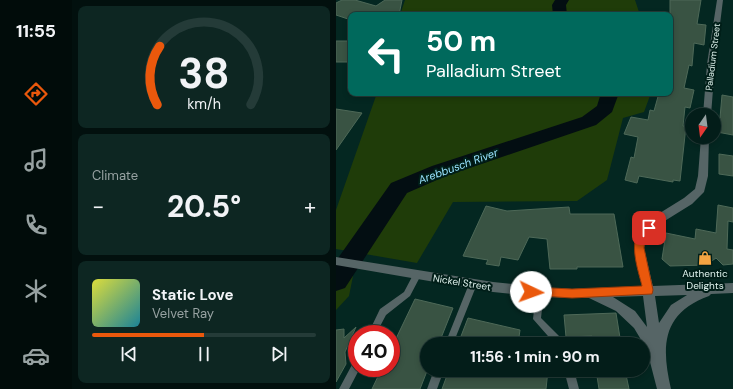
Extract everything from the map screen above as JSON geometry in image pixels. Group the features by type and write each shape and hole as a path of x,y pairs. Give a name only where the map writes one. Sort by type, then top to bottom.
{"street":[{"name":"Palladium Street","path":"708,108 711,64 720,0"},
{"path":"664,389 648,290 639,248 640,237 659,219 688,201 700,190 703,176 705,144"},
{"name":"Nickel Street","path":"336,261 473,284 540,292 572,294 728,288"},
{"path":"660,371 660,339 664,325 673,311 693,296 728,288"},
{"path":"572,294 607,299 625,310 636,320 648,338 660,371"}],"lane":[{"path":"376,325 383,312 407,294 417,275"},
{"path":"452,337 473,284"},
{"path":"540,292 537,319 554,337"},
{"path":"344,389 350,377"},
{"path":"432,389 436,377"},
{"path":"571,377 574,389"}],"green space":[{"path":"405,0 635,0 639,12 401,12"},
{"path":"376,96 650,96 644,112 623,118 607,180 577,201 453,202 417,263 336,249 336,210"},
{"path":"336,273 353,276 349,296 336,310"}],"building":[{"path":"342,0 355,0 376,6 385,0 402,0 400,12 348,12 348,19 336,15 336,3"},
{"path":"670,0 701,0 697,24 706,25 704,45 694,43 692,66 689,65 684,88 694,90 690,108 685,107 683,126 685,126 685,135 680,181 673,180 673,182 639,176 637,183 625,180 631,157 634,158 638,137 624,134 631,117 648,120 650,110 654,111 658,96 673,96 673,12 670,12"},
{"path":"336,41 348,41 348,62 336,62"},
{"path":"722,95 733,97 733,135 721,133"},
{"path":"336,109 362,113 336,150"},
{"path":"719,154 733,156 733,176 719,174"},
{"path":"718,205 733,208 733,222 728,221 727,249 733,250 733,264 723,265 716,258 706,265 670,266 662,259 666,233 695,239 696,229 716,233"},
{"path":"486,206 507,211 569,207 570,214 614,214 623,267 577,267 577,269 550,269 547,239 529,237 518,260 501,257 499,266 486,264 488,260 463,256"},
{"path":"415,299 453,308 441,337 420,337 420,377 425,377 420,389 372,389 378,377 400,377 400,330"},
{"path":"616,313 620,337 566,337 564,315"},
{"path":"468,318 520,330 519,337 461,337"},
{"path":"344,329 344,338 348,334 348,345 345,352 346,364 336,382 336,330"},
{"path":"446,377 547,377 546,389 442,389"},
{"path":"597,377 626,377 629,389 599,389"}],"waterway":[{"name":"Arebbusch River","path":"560,12 559,5 562,0"},
{"name":"Arebbusch River","path":"336,281 399,188 439,171 589,121 605,108 609,96"}],"place":[{"name":"Authentic Delights","path":"705,258"}],"route":[{"path":"531,292 572,294 648,290 639,248 640,237 649,228"}]}
